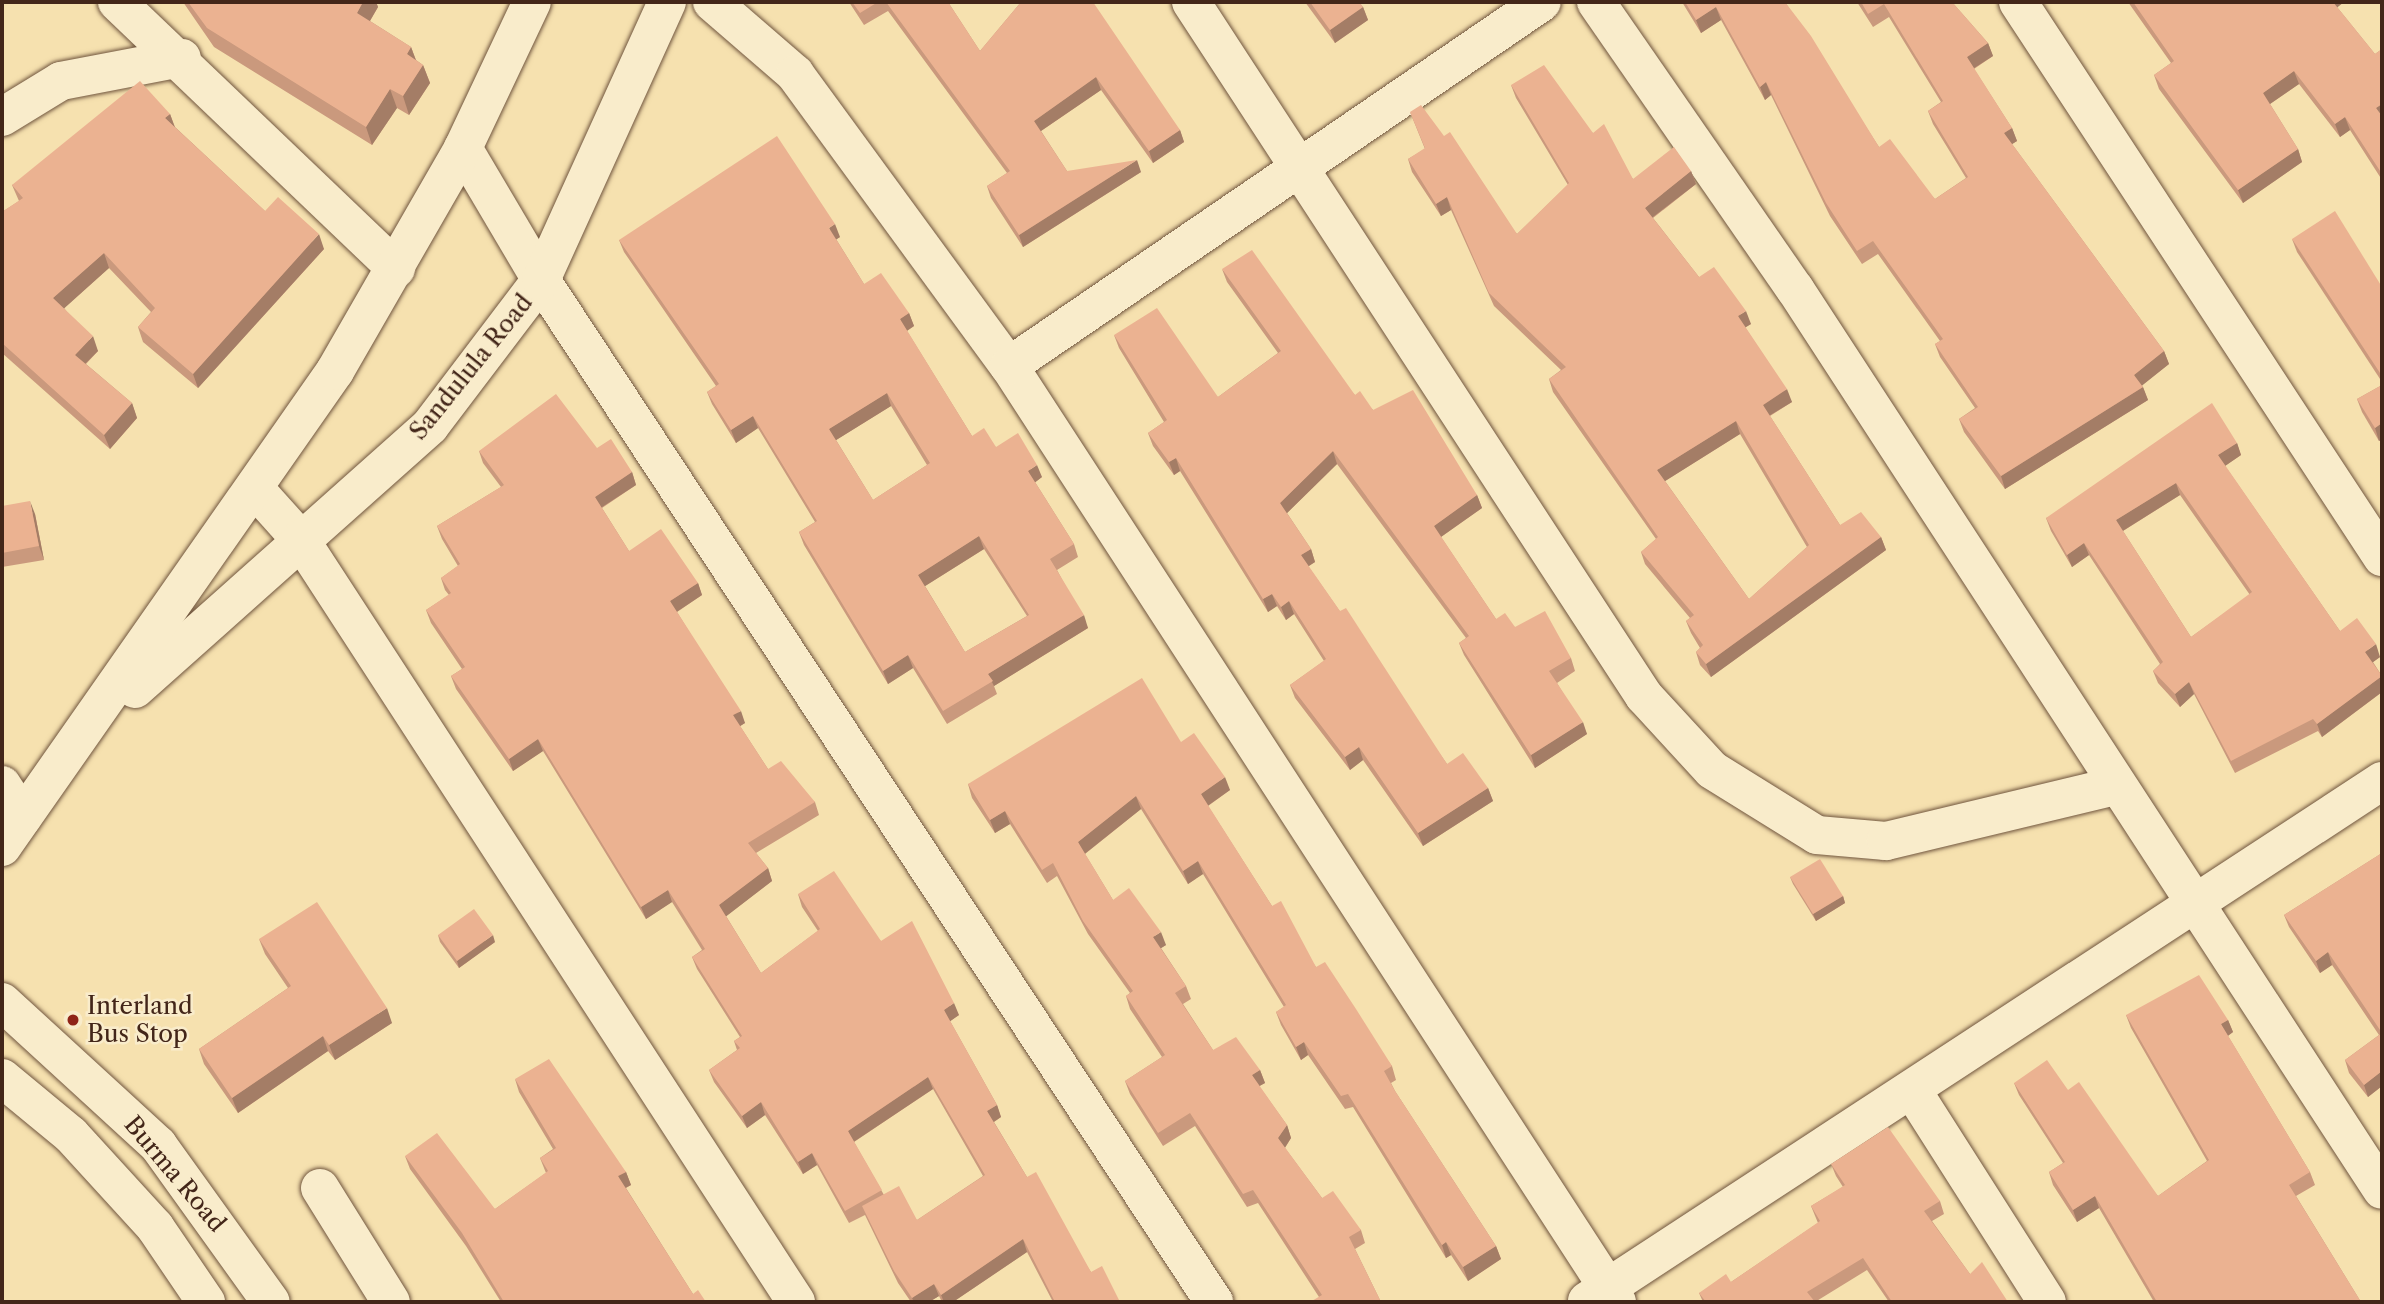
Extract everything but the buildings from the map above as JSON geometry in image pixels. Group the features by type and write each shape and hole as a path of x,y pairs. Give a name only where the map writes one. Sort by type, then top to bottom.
{"street":[{"path":"117,2 182,58 396,269"},
{"name":"Sandulula Road","path":"12,832 256,489 396,269 463,148 532,2"},
{"name":"Sandulula Road","path":"79,740 300,539 430,426 541,280 667,2"},
{"path":"712,2 795,74 1009,366 1603,1297 2382,781"},
{"path":"1191,2 1296,169 1644,696 1672,733 1713,770 1816,835 1886,841 2115,786"},
{"path":"1009,366 1542,2"},
{"path":"1595,2 1795,289 2115,786 2382,1191"},
{"path":"2018,2 2382,557"},
{"path":"2,117 61,81 182,58"},
{"path":"463,148 541,280 1214,1302"},
{"path":"256,489 300,539 796,1302"},
{"path":"2,785 12,832"},
{"name":"Burma Road","path":"2,1002 158,1145 271,1302"},
{"name":"Burma Road","path":"2,1078 71,1135 146,1217 206,1302"},
{"path":"1912,1090 2047,1302"},
{"path":"320,1188 391,1302"}],"place":[{"name":"Interland Bus Stop","path":"73,1020"}]}
